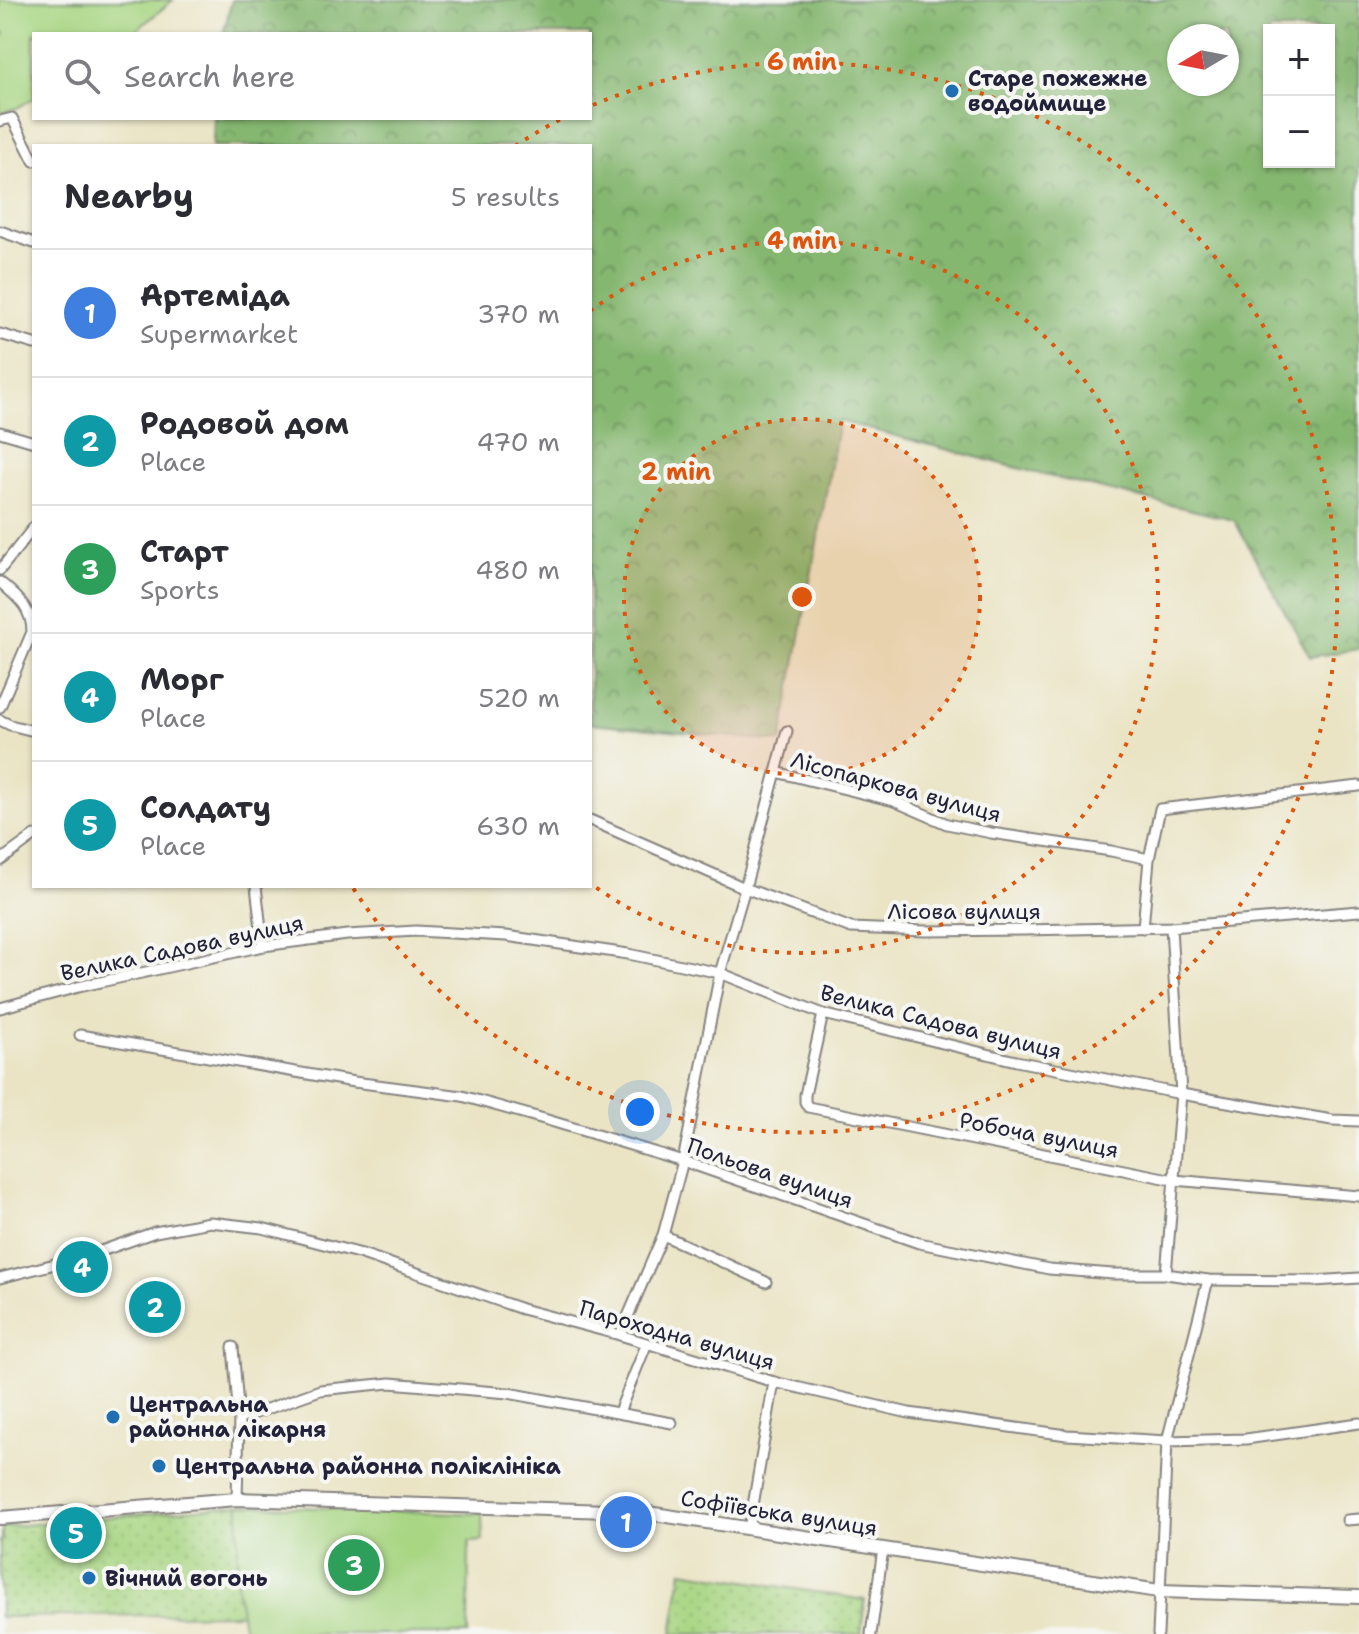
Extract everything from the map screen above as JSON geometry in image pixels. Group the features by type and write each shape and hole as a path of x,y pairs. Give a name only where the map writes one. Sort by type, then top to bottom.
{"street":[{"path":"0,121 12,118 32,157"},
{"path":"0,231 32,242"},
{"path":"0,334 32,343"},
{"path":"0,432 32,441"},
{"path":"0,570 32,530"},
{"path":"0,582 22,601 32,621 32,632 0,707"},
{"path":"0,720 32,730"},
{"path":"620,1335 663,1235 683,1161 720,973 787,731"},
{"name":"Лісопаркова вулиця","path":"776,772 894,801 947,824 1149,859"},
{"path":"1143,928 1149,859 1160,809 1359,786"},
{"name":"Лісова вулиця","path":"592,821 745,888 851,928 967,931 1143,928 1359,911"},
{"path":"0,861 32,837"},
{"path":"256,888 263,946"},
{"path":"1166,1274 1181,1094 1171,927"},
{"name":"Велика Садова вулиця","path":"0,1008 78,987 263,946 347,935 416,931 491,935 628,954 720,973 823,1014 1016,1061 1181,1094 1332,1120 1359,1121"},
{"name":"Робоча вулиця","path":"823,1014 805,1095 808,1107 1174,1180 1359,1196"},
{"name":"Польова вулиця","path":"80,1035 354,1082 462,1096 683,1161 919,1243 1049,1269 1166,1274 1208,1280 1315,1281 1359,1278"},
{"name":"Пароходна вулиця","path":"0,1278 90,1255 155,1232 210,1222 262,1228 362,1254 522,1309 774,1382 909,1413 1067,1435 1167,1441 1246,1439 1359,1423"},
{"path":"663,1235 766,1282"},
{"path":"1158,1634 1167,1441 1208,1280"},
{"path":"619,1412 647,1343"},
{"path":"233,1347 239,1419 237,1499"},
{"path":"749,1529 774,1382"},
{"path":"239,1419 320,1390 390,1383 508,1393 672,1423"},
{"name":"Софіївська вулиця","path":"0,1518 237,1499 641,1512 1159,1591 1359,1597"},
{"path":"1347,1520 1359,1519"},
{"path":"871,1634 883,1549"}],"green space":[{"path":"0,0 173,0 134,32 32,32 32,99 0,113 0,42 5,33 0,30"},
{"path":"232,0 1359,0 1359,649 1310,657 1234,520 1052,477 839,421 781,742 592,723 592,144 213,144 214,120 592,120 592,32 224,32"},
{"path":"239,1505 482,1514 483,1541 469,1542 468,1634 244,1634 237,1587"},
{"path":"239,1505 237,1587 241,1614 0,1617 2,1527"},
{"path":"682,1571 865,1600 861,1634 672,1634"}],"place":[{"name":"Старе пожежне водоймище","path":"952,91"},
{"name":"Морг","path":"82,1267"},
{"name":"Родовой дом","path":"155,1307"},
{"name":"Центральна районна лікарня","path":"113,1417"},
{"name":"Центральна районна поліклініка","path":"159,1466"},
{"name":"Артеміда","path":"626,1522"},
{"name":"Солдату","path":"76,1533"},
{"name":"Старт","path":"354,1565"},
{"name":"Вічний вогонь","path":"89,1578"}]}
